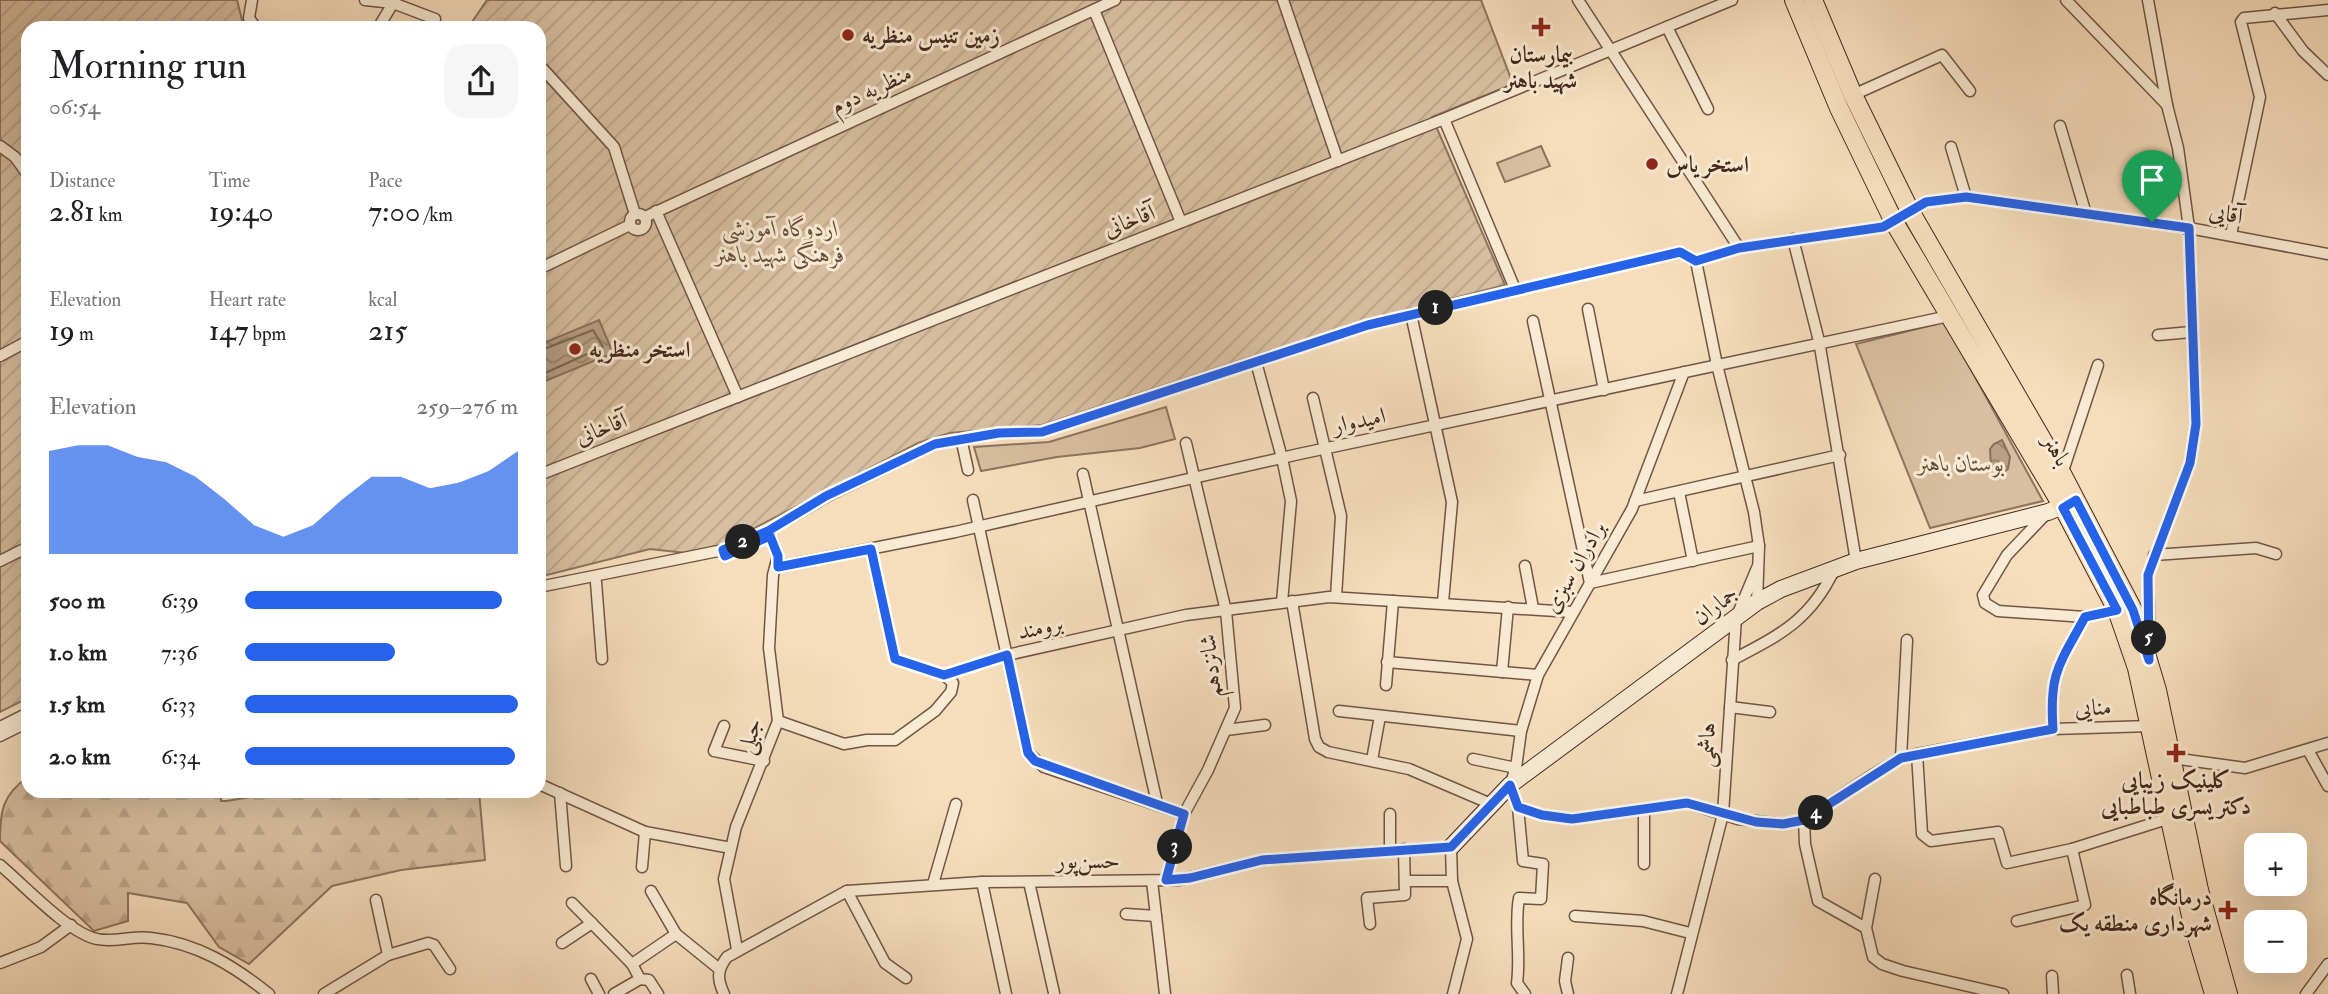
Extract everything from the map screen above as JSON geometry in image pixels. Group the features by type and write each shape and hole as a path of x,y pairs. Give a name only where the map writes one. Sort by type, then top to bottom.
{"main road":[{"name":"باهنر","path":"1794,0 1839,108 1894,222 2062,507 2117,610 2137,668 2191,916 2214,994"},
{"name":"باهنر","path":"1813,0 1853,95 1910,211 2062,474 2062,507 2133,610 2149,660 2199,890 2228,994"},
{"path":"1894,222 1910,211"},
{"name":"جماران","path":"1451,847 1510,785 1757,601 1856,561 2062,507"}],"street":[{"path":"251,21 249,18 252,0"},
{"path":"365,0 394,1 435,19"},
{"name":"منظریه دوم","path":"640,215 656,211 1115,0"},
{"path":"1283,0 1338,160"},
{"path":"1578,0 1739,248"},
{"name":"آقاخانی","path":"546,472 1444,119 1732,0"},
{"path":"2066,0 2167,105"},
{"path":"2148,0 2167,105 2178,148 2189,228 2196,424 2190,463 2154,555 2146,596 2149,660"},
{"path":"2273,0 2274,13 2303,51 2328,75"},
{"path":"382,21 394,1"},
{"path":"1094,10 1181,222"},
{"path":"2231,235 2260,97 2241,22 2244,18 2274,13 2328,10"},
{"path":"1667,27 1708,109"},
{"path":"1853,95 1942,55 1970,91"},
{"path":"546,72 614,147 640,215 630,225 546,266"},
{"path":"1444,119 1515,289"},
{"path":"2060,126 2086,214"},
{"path":"0,146 21,165"},
{"path":"1951,147 1966,197"},
{"name":"آقایی","path":"1910,211 1926,202 1966,197 2189,228 2328,254"},
{"path":"656,211 738,397"},
{"path":"546,593 724,553 769,534 826,496 935,444 961,438 1042,432 1368,325 1515,289 1680,252 1696,261 1739,248 1883,227 1894,222"},
{"path":"1793,239 1819,341 1856,561"},
{"path":"1696,261 1717,365 1746,477 1759,546 1757,601"},
{"path":"1588,309 1604,390"},
{"path":"1411,314 1433,426 1452,502 1443,602"},
{"name":"امیدوار","path":"778,561 871,549 1819,341 1949,316"},
{"path":"1533,321 1590,583 1759,546"},
{"path":"2158,335 2191,332"},
{"path":"0,356 21,345"},
{"path":"1256,362 1291,501 1287,601 1315,739 1319,747 1328,752 1409,769 1491,804"},
{"path":"2062,474 2098,365"},
{"name":"برادران سبزی","path":"1510,785 1516,768 1521,731 1538,676 1635,501 1684,372"},
{"path":"1313,398 1327,448 1340,516 1336,597"},
{"path":"961,438 968,470"},
{"name":"شانزدهم","path":"1166,880 1184,814 1226,730 1235,708 1236,697 1226,611 1186,443"},
{"path":"1635,501 1840,455"},
{"path":"1083,474 1087,502 1120,631 1157,803"},
{"path":"1679,492 1693,561"},
{"path":"974,500 1028,753 1035,761 1184,814"},
{"path":"2062,507 2007,555 1983,596 1985,603 1998,611 2085,617 2117,610"},
{"path":"769,534 778,561"},
{"path":"2154,555 2256,548 2276,554"},
{"path":"778,722 844,744 867,740 895,740 935,711 951,692 953,683 944,675 895,659 871,549"},
{"path":"0,561 21,550"},
{"path":"546,586 724,553"},
{"name":"جبلی","path":"737,949 724,879 731,848 778,722 769,648 773,575 778,561"},
{"path":"1525,566 1533,608"},
{"name":"هاشمی","path":"1677,994 1690,933 1723,814 1736,618 1757,568"},
{"path":"1732,660 1787,631 1805,616 1835,568"},
{"path":"596,582 602,659"},
{"name":"برومند","path":"944,675 1007,655 1186,615 1287,601 1336,597 1572,612"},
{"path":"1386,685 1393,601"},
{"path":"1503,672 1508,607"},
{"path":"2053,729 2050,692 2059,661 2085,617"},
{"path":"1901,758 1907,640"},
{"path":"1387,662 1538,676"},
{"path":"1730,707 1770,712"},
{"path":"1339,711 1521,731"},
{"path":"0,727 21,716"},
{"path":"1372,760 1380,716"},
{"path":"1226,730 1265,725"},
{"path":"0,736 21,726"},
{"path":"724,726 714,751 764,761"},
{"name":"منایی","path":"1518,807 1542,815 1572,819 1687,803 1756,822 1783,824 1804,820 1901,758 2053,729 2151,726"},
{"path":"2172,758 2245,768 2328,743"},
{"path":"2308,750 2328,786"},
{"path":"1917,754 1922,834 1925,839 1931,841 1998,832 2004,859 2011,863 2071,849 2170,818"},
{"path":"1473,760 1516,768"},
{"path":"1510,785 1518,807 1523,860 1543,864 1541,899 1519,898 1516,915 1520,963 1517,983 1525,994"},
{"path":"546,787 645,832 731,848"},
{"path":"560,793 566,866"},
{"path":"933,884 956,804"},
{"path":"1644,810 1644,863"},
{"path":"1390,814 1390,850"},
{"path":"1804,820 1805,844 1818,901 1866,928"},
{"path":"642,867 645,832"},
{"path":"1451,847 1452,881 1467,939 1453,994"},
{"name":"حسن‌پور","path":"718,968 737,949 847,891 982,882 1166,880 1190,878 1262,860 1451,847"},
{"path":"1370,924 1367,898 1405,895 1404,849"},
{"path":"2017,921 2085,905 2071,849"},
{"path":"0,865 71,925 97,939 149,937 189,945 239,970 270,994"},
{"path":"1875,878 1866,928 1873,957 1882,964 1989,993 2003,994"},
{"path":"1029,881 1054,993"},
{"path":"1152,881 1165,994"},
{"path":"1405,881 1452,881"},
{"path":"982,882 1006,994"},
{"path":"651,891 676,934 718,968 719,982 724,994"},
{"path":"847,891 885,963 905,978"},
{"path":"376,901 388,956"},
{"path":"572,903 632,964 640,979"},
{"path":"1126,914 1156,916"},
{"path":"1575,916 1643,920 1690,933"},
{"path":"562,943 592,923"},
{"path":"0,962 41,947 71,925"},
{"path":"632,964 676,934"},
{"path":"324,994 388,956 428,943 434,945 450,969"},
{"path":"1568,958 1565,981 1568,994"},
{"path":"2306,994 2328,964"},
{"path":"2127,975 2130,994"},
{"path":"2052,976 2053,994"},
{"path":"591,979 599,994"},
{"path":"614,994 640,979 649,980 658,994"}],"green space":[{"path":"0,0 237,0 242,21 21,21 21,702 0,712"},
{"name":"اردوگاه آموزشی فرهنگی شهید باهنر","path":"487,0 1481,0 1513,84 1432,117 1505,285 1346,326 1042,425 950,433 918,443 722,545 686,553 650,549 546,575 546,21 473,21"},
{"path":"1541,146 1550,166 1505,182 1497,163"},
{"name":"بوستان باهنر","path":"1945,322 2043,501 1930,528 1856,344"},
{"path":"1166,407 1175,439 1140,448 1057,457 981,471 974,447 1049,442"},
{"path":"21,782 21,798 221,798 221,801 226,801 245,798 480,798 485,860 401,870 332,886 249,964 219,947 187,903 128,893 128,921 94,931 0,841 4,805"}],"water":[{"name":"استخر منظریه","path":"599,320 613,353 546,381 546,342"},
{"path":"2002,440 2010,457 2008,469 2002,473 1991,466 1990,449"}],"place":[{"name":"بیمارستان شهید باهنر","path":"1541,27"},
{"name":"زمین تنیس منظریه","path":"848,35"},
{"name":"استخر یاس","path":"1652,164"},
{"name":"استخر منظریه","path":"575,349"},
{"name":"کلینیک زیبایی دکتر یسری طباطبایی","path":"2176,753"},
{"name":"درمانگاه شهرداری منطقه یک","path":"2228,910"}],"route":[{"path":"1966,197 2152,222 2189,228 2196,424 2190,463 2148,575 2146,596 2149,660 2133,610 2076,500 2063,508 2117,610 2085,617 2059,661 2050,692 2053,729 1901,758 1804,820 1783,824 1756,822 1687,803 1572,819 1542,815 1518,807 1510,785 1451,847 1262,860 1190,878 1166,880 1184,814 1044,767 1035,761 1028,753 1007,655 944,675 895,659 871,549 778,567 778,556 770,536 725,556 723,550 768,531 826,496 935,444 999,433 1042,432 1368,325 1589,272 1680,252 1696,261 1739,248 1883,227 1926,202 1966,197"}]}
